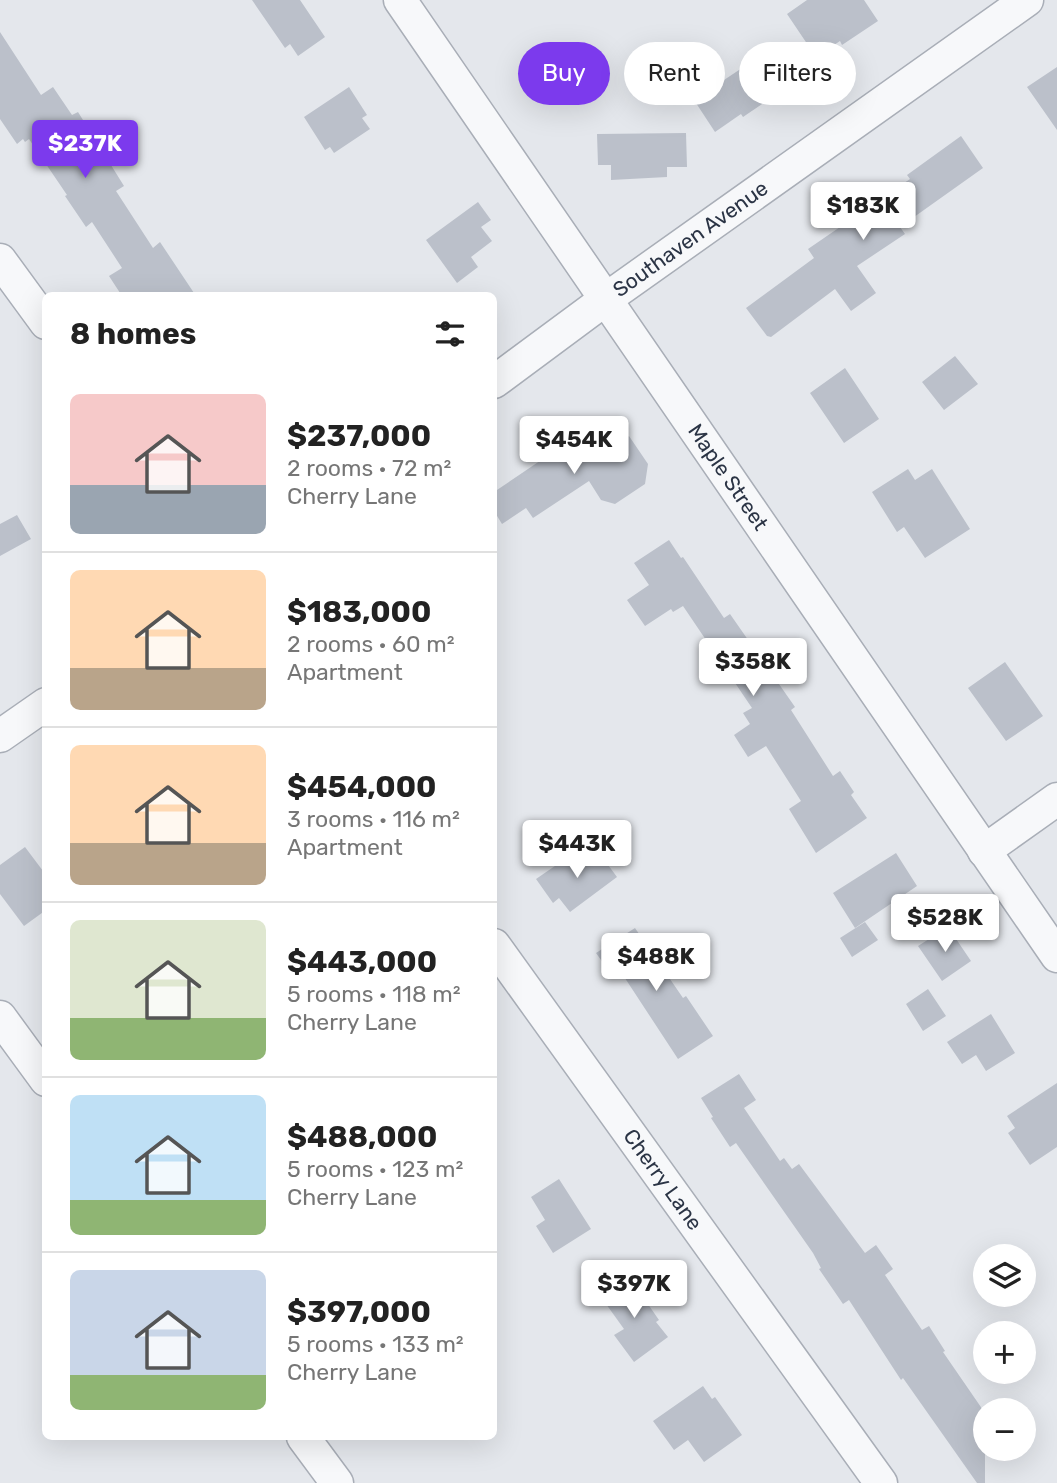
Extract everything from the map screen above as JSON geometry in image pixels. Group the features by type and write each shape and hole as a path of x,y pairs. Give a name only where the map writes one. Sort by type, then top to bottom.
{"street":[{"name":"Maple Street","path":"400,0 1057,956"},
{"name":"Southaven Avenue","path":"497,380 606,299 1027,0"},
{"path":"0,260 42,318"},
{"path":"0,736 42,707"},
{"path":"984,851 1057,799"},
{"name":"Cherry Lane","path":"497,949 881,1483"},
{"path":"0,1017 42,1075"},
{"path":"305,1440 337,1483"}],"building":[{"path":"252,0 300,0 325,37 298,56 290,44 285,48"},
{"path":"807,0 864,0 878,21 846,42 806,42 787,14"},
{"path":"0,32 41,95 53,87 72,115 78,112 124,186 116,191 153,248 160,242 193,292 119,292 109,276 122,268 92,222 86,227 29,139 25,142 23,139 17,144 0,119"},
{"path":"1057,67 1057,130 1027,87"},
{"path":"739,70 739,105 761,105 743,117 741,114 715,132 697,105 725,105 725,79"},
{"path":"349,87 367,115 362,118 370,129 334,153 330,147 325,150 304,117"},
{"path":"686,133 687,167 667,167 667,177 611,180 611,165 598,165 597,134"},
{"path":"961,136 983,168 900,227 905,234 857,266 876,293 851,311 835,289 771,337 767,336 746,308 814,258 808,249 910,179 907,175"},
{"path":"478,202 491,220 481,227 492,241 471,257 478,267 457,283 426,240"},
{"path":"955,356 978,384 944,410 922,382"},
{"path":"845,368 879,419 844,443 810,393"},
{"path":"593,425 609,449 629,436 648,464 645,484 615,504 601,500 589,481 533,518 526,508 502,524 497,516 497,490"},
{"path":"908,469 915,480 932,469 970,529 925,558 904,527 897,532 872,492"},
{"path":"17,515 31,539 0,556 0,524"},
{"path":"669,540 724,618 730,614 795,707 791,710 833,776 840,771 854,792 851,795 867,818 816,853 789,809 801,801 766,746 748,757 734,735 750,724 743,713 752,708 683,606 673,612 671,609 645,626 627,600 649,585 634,563"},
{"path":"1005,662 1043,716 1006,741 968,688"},
{"path":"25,847 42,870 42,913 24,926 0,894 0,865"},
{"path":"597,850 617,877 570,912 559,898 553,903 536,879 568,857 575,866"},
{"path":"896,853 917,886 855,928 833,893"},
{"path":"865,922 878,940 852,957 840,938"},
{"path":"948,927 971,961 942,981 918,946"},
{"path":"635,928 713,1036 678,1059 619,969 611,974 596,953"},
{"path":"928,989 946,1016 923,1031 906,1004"},
{"path":"991,1014 1015,1053 986,1071 976,1055 962,1064 947,1042"},
{"path":"739,1074 756,1100 744,1108 780,1161 784,1158 792,1169 799,1164 865,1253 876,1245 893,1269 885,1275 922,1330 929,1326 945,1351 943,1352 975,1398 973,1461 985,1461 985,1483 977,1483 903,1378 901,1380 849,1300 843,1304 819,1269 821,1268 813,1253 736,1143 730,1147 701,1098"},
{"path":"1057,1083 1057,1147 1030,1165 1008,1133 1015,1128 1007,1116"},
{"path":"559,1179 591,1229 553,1253 536,1226 545,1220 531,1197"},
{"path":"629,1277 668,1337 634,1362 614,1335 624,1329 601,1297"},
{"path":"703,1386 712,1399 715,1397 742,1435 704,1462 688,1440 674,1450 653,1421"}]}
